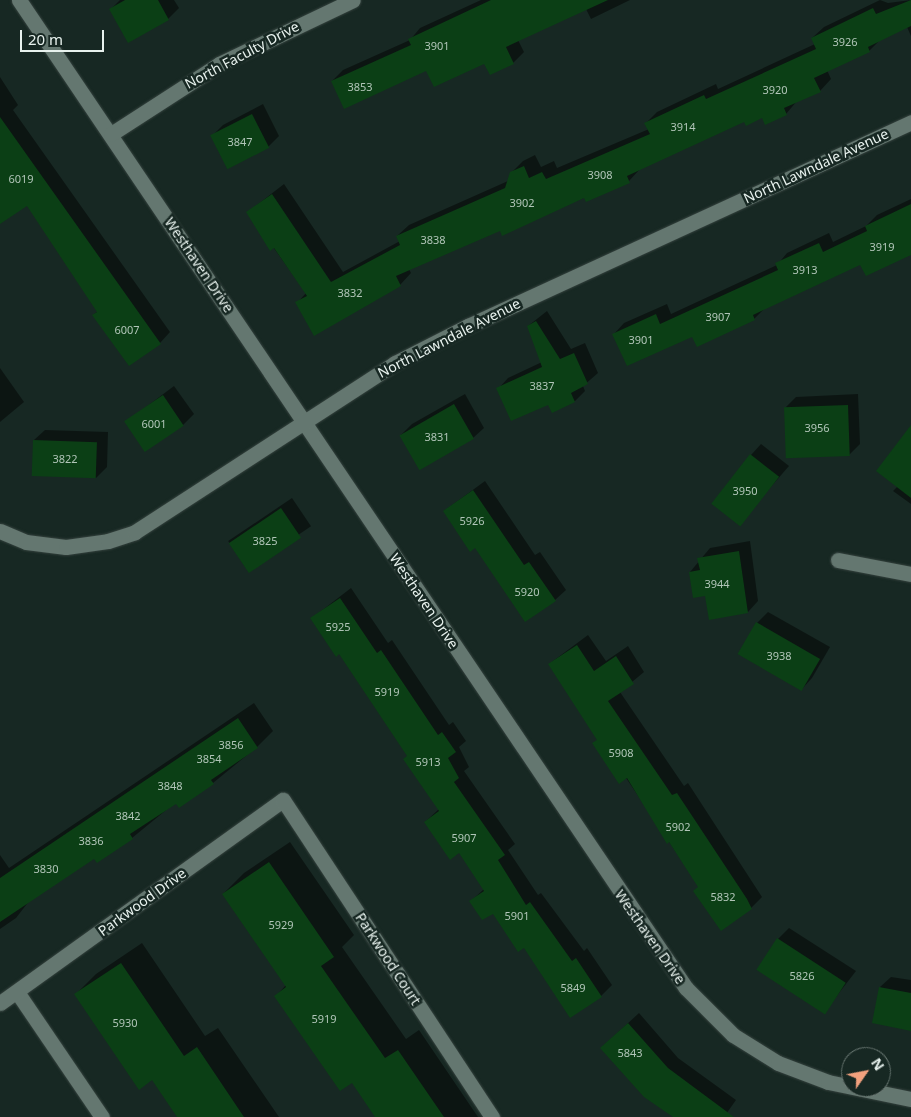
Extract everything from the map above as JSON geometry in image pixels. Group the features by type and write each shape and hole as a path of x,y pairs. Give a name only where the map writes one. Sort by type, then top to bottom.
{"street":[{"name":"Westhaven Drive","path":"19,0 686,988 733,1035 778,1063 828,1082 911,1099"},
{"name":"North Faculty Drive","path":"110,134 219,64 353,0"},
{"name":"North Lawndale Avenue","path":"0,531 26,542 66,547 121,538 158,518 395,363 443,338 911,122"},
{"path":"838,560 911,574"},
{"name":"Parkwood Drive","path":"0,1003 283,800"},
{"name":"Parkwood Court","path":"283,800 492,1117"},
{"path":"17,992 102,1117"}],"building":[{"path":"125,0 158,0 169,20 128,43 109,9"},
{"path":"491,0 608,0 506,47 514,64 490,75 484,64 434,87 426,71 344,109 331,81 411,45 408,39"},
{"path":"911,0 911,26 868,47 870,52 814,78 821,92 784,108 787,115 765,125 762,118 746,126 744,122 627,176 630,183 586,202 584,198 502,236 500,231 396,276 401,286 314,336 295,302 307,296 274,248 270,251 246,212 272,194 331,282 400,245 396,236 505,188 510,172 524,166 529,178 542,172 546,179 650,134 644,123 704,95 706,99 816,49 811,38 873,8 876,14"},
{"path":"252,114 269,148 227,169 210,135"},
{"path":"0,117 161,344 129,366 92,315 97,312 27,206 0,224"},
{"path":"911,204 911,255 866,276 860,265 753,315 755,320 697,347 692,337 627,366 612,334 656,314 660,324 778,270 775,263 819,243 823,252 867,231 865,226"},
{"path":"536,321 560,359 574,353 588,384 571,393 575,402 552,413 548,405 511,421 496,388 542,367 527,326"},
{"path":"163,395 184,426 145,452 124,421"},
{"path":"454,404 474,439 419,470 399,436"},
{"path":"848,405 850,456 786,458 784,407"},
{"path":"911,425 911,498 876,471"},
{"path":"33,440 97,442 96,478 32,476"},
{"path":"750,454 779,477 740,526 711,504"},
{"path":"473,490 524,565 529,562 556,601 525,622 475,548 470,552 443,511"},
{"path":"281,508 301,538 249,573 229,543"},
{"path":"739,551 748,613 709,620 705,596 693,598 689,572 700,570 697,558"},
{"path":"340,598 377,653 381,650 438,735 442,732 456,752 448,758 459,778 454,782 505,855 498,860 526,905 530,902 572,961 576,958 602,997 570,1018 524,948 518,952 493,914 482,920 469,901 484,891 459,853 450,860 424,822 439,811 403,759 407,756 339,654 336,657 310,618"},
{"path":"756,622 820,659 802,691 738,654"},
{"path":"577,645 594,671 616,656 634,684 608,701 672,795 677,793 747,899 752,909 721,931 693,891 698,887 669,842 667,844 627,778 619,784 592,743 597,740 548,664"},
{"path":"238,718 258,748 211,780 214,784 179,808 176,804 130,834 133,839 97,863 94,859 0,922 0,878"},
{"path":"269,862 334,957 321,966 385,1058 398,1050 444,1117 375,1117 352,1083 340,1091 274,996 286,987 222,894"},
{"path":"777,938 846,983 825,1015 756,970"},
{"path":"121,963 184,1056 197,1047 244,1117 177,1117 152,1080 139,1090 74,994"},
{"path":"879,987 911,993 911,1031 872,1023"},
{"path":"628,1023 668,1068 734,1117 673,1117 644,1097 600,1048"}]}
